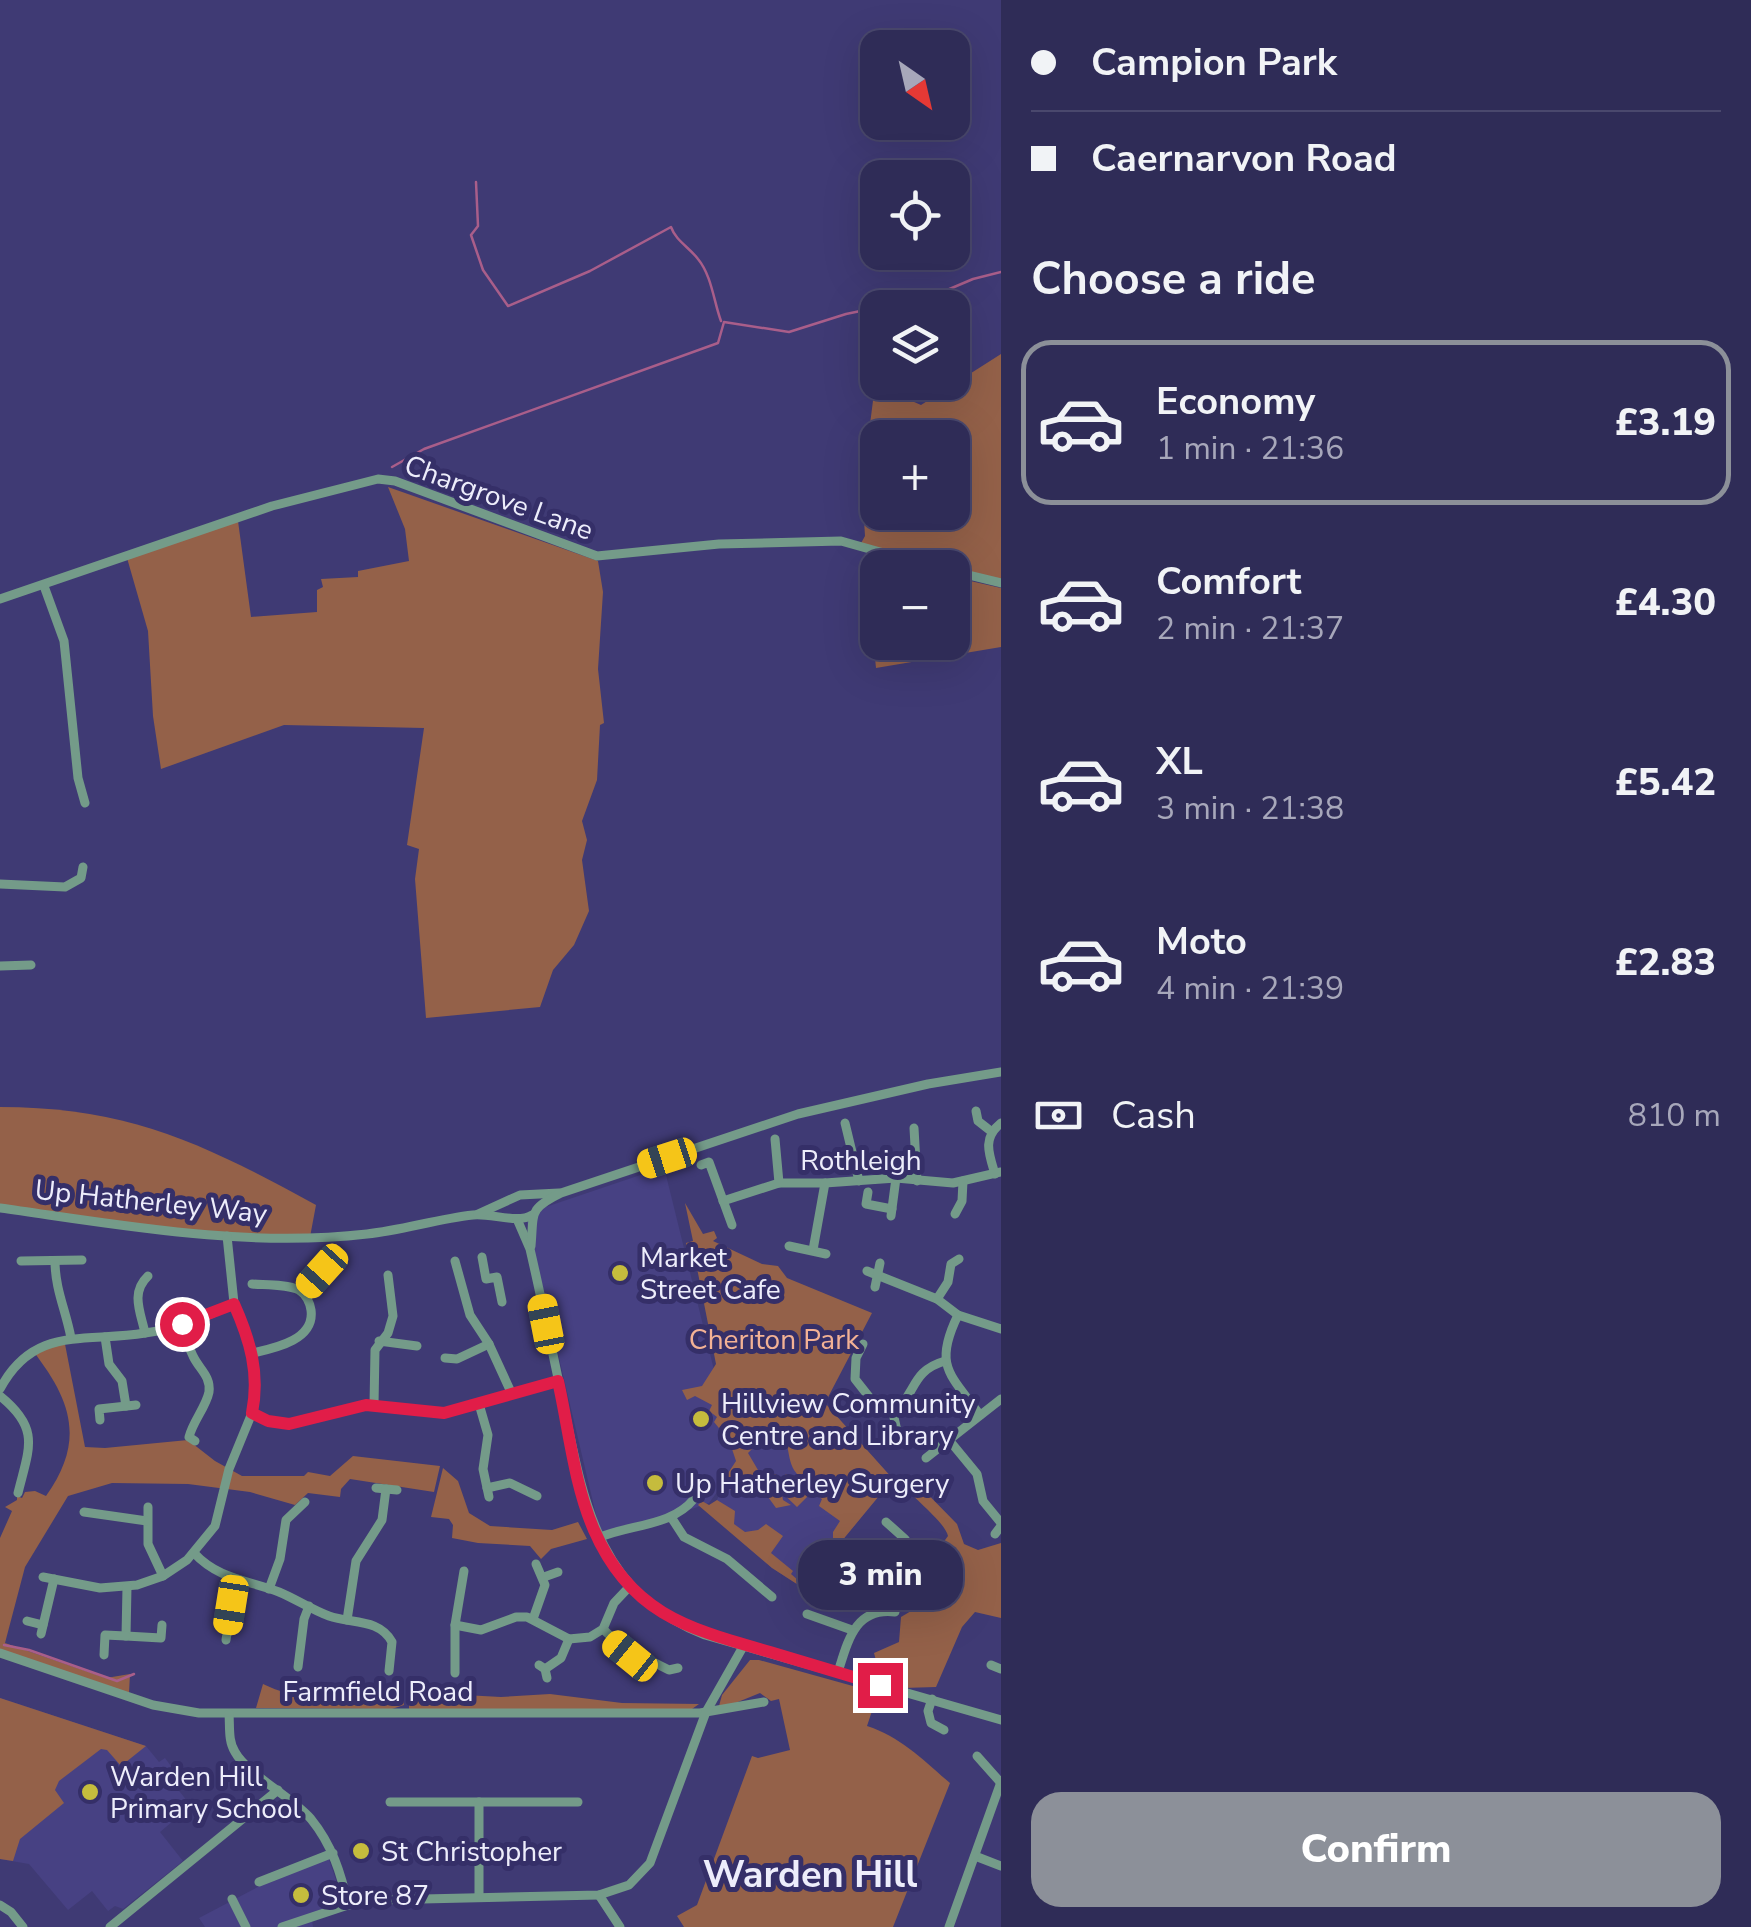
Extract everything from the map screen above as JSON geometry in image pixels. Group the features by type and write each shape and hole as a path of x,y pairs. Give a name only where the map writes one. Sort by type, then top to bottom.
{"street":[{"name":"Chargrove Lane","path":"0,599 193,531 304,496 378,478 597,556 718,544 841,541 873,550"},
{"path":"970,575 1001,582"},
{"path":"44,586 64,640 78,778 85,803"},
{"path":"0,884 70,886 81,878 83,867"},
{"path":"0,966 31,965"},
{"path":"515,1218 527,1219 541,1203 561,1193 798,1114 1001,1072"},
{"path":"976,1112 978,1121 992,1132"},
{"path":"845,1123 859,1181"},
{"path":"998,1173 988,1148 992,1132 1001,1123"},
{"path":"912,1135 917,1180"},
{"path":"775,1139 779,1183"},
{"path":"701,1165 710,1162 732,1225"},
{"name":"Rothleigh","path":"723,1200 779,1183 896,1178 964,1182 998,1173"},
{"path":"868,1192 866,1204 891,1212 896,1178"},
{"path":"955,1214 962,1201 964,1182"},
{"path":"813,1250 825,1184"},
{"path":"561,1193 524,1195 513,1199 509,1210 530,1249 583,1499 598,1538 632,1585 662,1613 684,1626 1001,1720"},
{"path":"524,1195 533,1202 530,1249"},
{"name":"Up Hatherley Way","path":"0,1208 227,1236 366,1234 476,1215 513,1199"},
{"name":"Up Hatherley Way","path":"476,1215 515,1218"},
{"path":"27,1620 42,1630 48,1578 89,1587 127,1587 163,1576 194,1553 218,1520 232,1461 252,1413 255,1384 253,1353 234,1304 227,1236"},
{"path":"789,1246 826,1254"},
{"path":"482,1257 486,1279 497,1277 502,1302"},
{"path":"21,1261 82,1260"},
{"path":"55,1261 58,1297 71,1338"},
{"path":"455,1261 470,1316 490,1344 511,1392"},
{"path":"937,1298 948,1282 951,1262"},
{"path":"302,1293 322,1271"},
{"path":"459,1276 484,1271"},
{"path":"877,1272 937,1298 958,1316 1001,1329"},
{"path":"374,1405 375,1350 392,1322 386,1288 388,1274"},
{"path":"141,1278 137,1297 146,1334"},
{"path":"252,1284 302,1293 311,1312 304,1332 275,1348 253,1353"},
{"path":"0,1388 9,1372 33,1350 71,1338 146,1334 234,1304"},
{"path":"958,1316 949,1334 945,1360 980,1415"},
{"path":"182,1324 209,1385 206,1400 193,1420 189,1437 195,1442"},
{"path":"100,1420 99,1409 131,1405 110,1364 105,1337"},
{"path":"380,1342 417,1346"},
{"path":"445,1358 459,1363 490,1344"},
{"path":"864,1344 856,1358 852,1381 893,1414 897,1431"},
{"path":"893,1414 902,1406 919,1374 945,1360"},
{"path":"0,1364 9,1372"},
{"path":"252,1413 268,1421 289,1424 345,1408 374,1405 434,1414 558,1381"},
{"path":"0,1396 23,1417 29,1432 18,1493"},
{"path":"926,1458 1001,1399"},
{"path":"479,1404 488,1434 483,1466 488,1492 510,1483 532,1494 534,1482"},
{"path":"948,1440 972,1467 983,1501 999,1528"},
{"path":"347,1620 354,1568 382,1520 386,1489"},
{"path":"598,1538 671,1517 694,1499"},
{"path":"270,1589 286,1520 305,1502"},
{"path":"148,1507 149,1549 163,1576"},
{"path":"84,1512 147,1521"},
{"path":"671,1517 684,1537 726,1558 772,1597"},
{"path":"882,1611 876,1576 904,1539 886,1522"},
{"path":"194,1553 210,1569 235,1580 270,1589 347,1620 373,1625 388,1636 392,1648 389,1671"},
{"path":"533,1619 544,1589 544,1577 536,1564"},
{"path":"456,1675 453,1654 463,1568"},
{"path":"544,1577 558,1572"},
{"path":"231,1634 235,1580"},
{"path":"455,1626 481,1630 516,1617 533,1619 569,1639 594,1636 603,1629 614,1603 632,1585"},
{"path":"126,1636 127,1587"},
{"path":"298,1667 309,1606"},
{"path":"838,1672 852,1630 866,1616 896,1612"},
{"path":"807,1614 852,1630"},
{"path":"104,1655 105,1630 161,1638 162,1625"},
{"path":"603,1629 628,1660 641,1656 669,1670 678,1668"},
{"path":"544,1671 561,1658 569,1639"},
{"path":"282,1927 309,1922 348,1905 416,1896 599,1895 629,1885 650,1863 706,1712 744,1645"},
{"name":"Farmfield Road","path":"0,1653 153,1706 189,1712 706,1712 764,1702"},
{"path":"299,1655 311,1657"},
{"path":"932,1698 928,1711 931,1723 944,1730"},
{"path":"229,1714 230,1738 236,1754 310,1819 333,1853 348,1905"},
{"path":"949,1927 1001,1782 977,1756"},
{"path":"110,1927 278,1790"},
{"path":"390,1802 578,1802"},
{"path":"478,1802 479,1896"},
{"path":"259,1882 333,1853"},
{"path":"975,1856 1001,1866"},
{"path":"599,1895 620,1927"},
{"path":"232,1898 246,1927"},
{"path":"0,1905 23,1927"}],"shaded area":[{"path":"664,1167 737,1463 812,1390 893,1479 803,1588 772,1568 710,1514 728,1477 709,1503 602,1540 525,1214"},
{"name":"Warden Hill Primary School","path":"0,1698 146,1746 159,1762 165,1758 176,1773 169,1778 191,1806 160,1832 183,1861 123,1909 115,1906 108,1911 92,1891 68,1910 29,1864 0,1859"},
{"path":"326,1851 346,1909 312,1920 313,1927 205,1927 199,1918"}],"green space":[{"path":"1001,354 1001,579 970,572 970,550 881,550 860,545 865,530 970,530 970,420 871,420 873,400 910,400 921,405 929,400 970,400 970,374"},
{"path":"388,487 598,561 603,592 598,669 604,723 600,725 597,780 582,821 587,840 582,860 589,911 574,945 553,970 540,1007 426,1018 415,879 419,849 407,845 424,728 284,725 161,769 148,631 127,558 238,521 251,617 317,612 321,579 358,577 358,571 409,561 405,529"},
{"path":"970,581 1001,588 1001,647 970,652"},
{"path":"875,660 924,660 876,668"},
{"path":"0,1107 89,1114 128,1122 202,1148 316,1205 310,1237 227,1236 0,1208"},
{"name":"Cheriton Park","path":"685,1203 703,1234 714,1231 717,1238 713,1241 762,1264 778,1266 787,1278 872,1313 825,1403 893,1479 803,1588 772,1568 698,1505 717,1500 735,1511 734,1524 745,1532 766,1524 783,1536 771,1553 799,1581 823,1544 833,1540 840,1521 819,1506 822,1499 794,1470 786,1441 774,1428 748,1453 758,1470 736,1493 721,1484 736,1461 730,1443 723,1439 714,1422 717,1417 709,1411 712,1405 695,1396 687,1400 682,1390 702,1386 716,1364 694,1253 686,1243 693,1241"},
{"path":"64,1339 85,1447 188,1440 242,1476 304,1476 308,1472 330,1476 353,1456 440,1466 434,1492 350,1479 341,1489 340,1497 308,1493 295,1505 250,1492 188,1484 112,1483 68,1496 25,1567 5,1643 106,1678 130,1674 129,1693 0,1653 0,1538 12,1511 5,1507 25,1492 46,1496 66,1457 69,1438 69,1421 57,1386 33,1351"},
{"path":"443,1468 458,1481 469,1513 490,1526 552,1530 578,1522 587,1539 551,1549 541,1559 530,1546 452,1538 453,1525 449,1519 431,1517"},
{"path":"769,1474 776,1474 777,1483 786,1474 808,1496 797,1507 774,1485 775,1493 791,1505 776,1508 761,1487"},
{"path":"908,1474 957,1524 964,1544 978,1550 1001,1543 1001,1618 975,1612 962,1627 936,1687 903,1688 881,1679 874,1653 899,1642 901,1617 934,1594 952,1559 934,1555 948,1536 900,1482"},
{"path":"750,1660 878,1693 867,1726 901,1743 950,1783 893,1927 684,1927 677,1916 697,1905 752,1756 790,1750 779,1699 771,1701 760,1693 723,1708 719,1706 722,1695"},
{"path":"263,1684 288,1693 356,1692 403,1698 404,1705 392,1709 256,1708"},
{"path":"409,1692 501,1697 550,1694 622,1703 699,1704 692,1709 409,1710"},
{"path":"0,1698 146,1746 121,1766 107,1750 101,1749 59,1781 55,1790 64,1803 20,1839 13,1861 0,1859"}],"waterway":[{"path":"476,182 478,226 471,235 483,270 508,306 590,271 671,227 703,266 721,321"},
{"path":"392,467 424,449 718,343 724,322 789,332 846,314 933,296 1001,272"},
{"path":"4,1645 117,1681 134,1674"}],"place":[{"name":"Market Street Cafe","path":"620,1273"},
{"name":"Hillview Community Centre and Library","path":"701,1419"},
{"name":"Up Hatherley Surgery","path":"655,1483"},
{"name":"Warden Hill Primary School","path":"90,1792"},
{"name":"St Christopher","path":"361,1851"},
{"name":"Store 87","path":"301,1895"}],"district":[{"name":"Warden Hill","path":"810,1874"}],"route":[{"path":"182,1324 234,1304 253,1353 252,1413 275,1423 302,1423 366,1405 444,1413 558,1381 590,1520 618,1570 641,1595 662,1613 695,1631 880,1685"}]}
